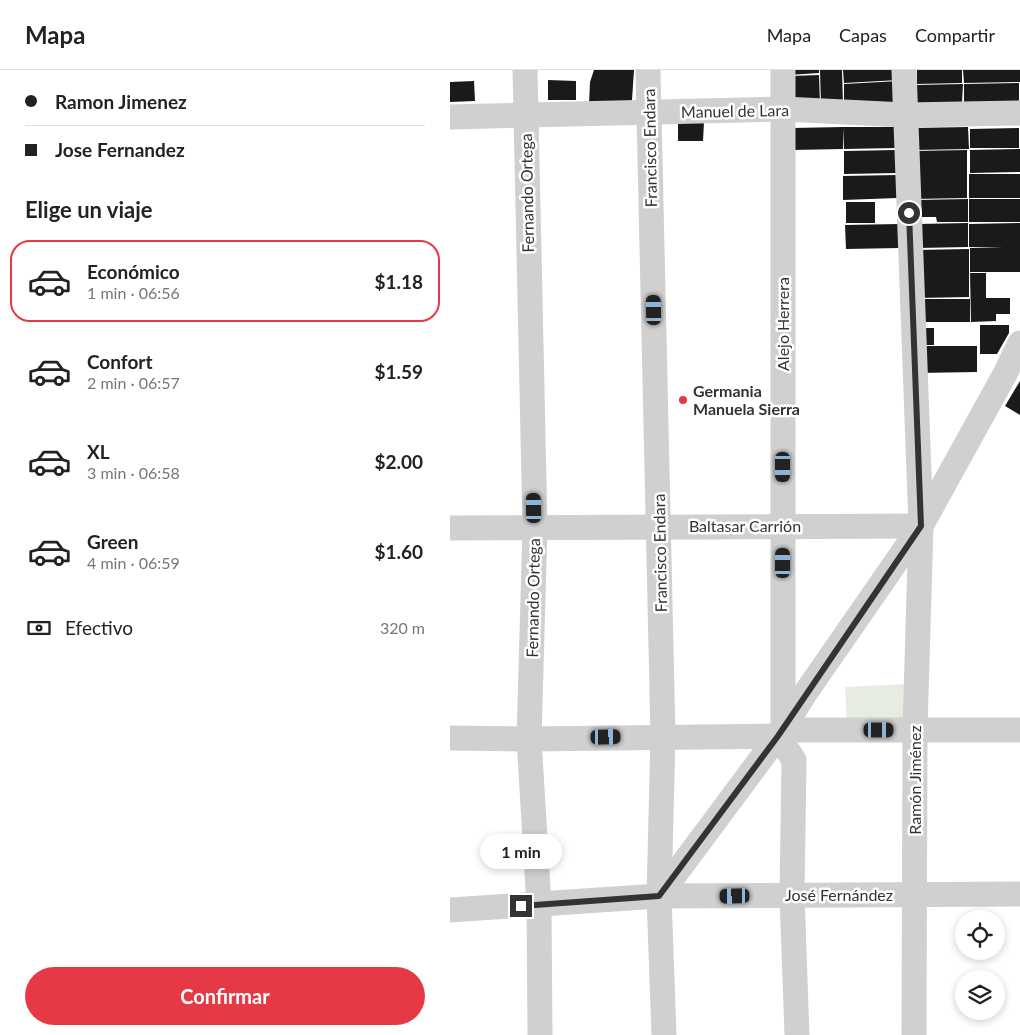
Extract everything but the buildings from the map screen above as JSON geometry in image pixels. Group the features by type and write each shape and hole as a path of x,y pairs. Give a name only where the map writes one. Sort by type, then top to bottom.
{"street":[{"name":"Fernando Ortega","path":"525,70 535,528 529,739 539,905 540,1035"},
{"name":"Francisco Endara","path":"648,70 663,736 659,896 664,1035"},
{"name":"Alejo Herrera","path":"780,731 783,526 783,70"},
{"name":"Ramón Jiménez","path":"904,70 921,526 915,730 914,1035"},
{"name":"Manuel de Lara","path":"450,117 783,109 905,115 1020,113"},
{"path":"659,896 780,731 921,526 1020,344"},
{"name":"Baltasar Carrión","path":"450,528 921,526"},
{"path":"450,738 529,739 663,736 786,730 1020,730"},
{"path":"780,731 794,760 792,895 797,1035"},
{"name":"José Fernández","path":"450,910 659,896 1020,894"}],"shaded area":[{"path":"908,684 909,724 847,726 845,687"}],"place":[{"name":"Germania Manuela Sierra","path":"683,400"}],"route":[{"path":"521,906 659,896 778,736 804,695 921,526 909,213"}]}
